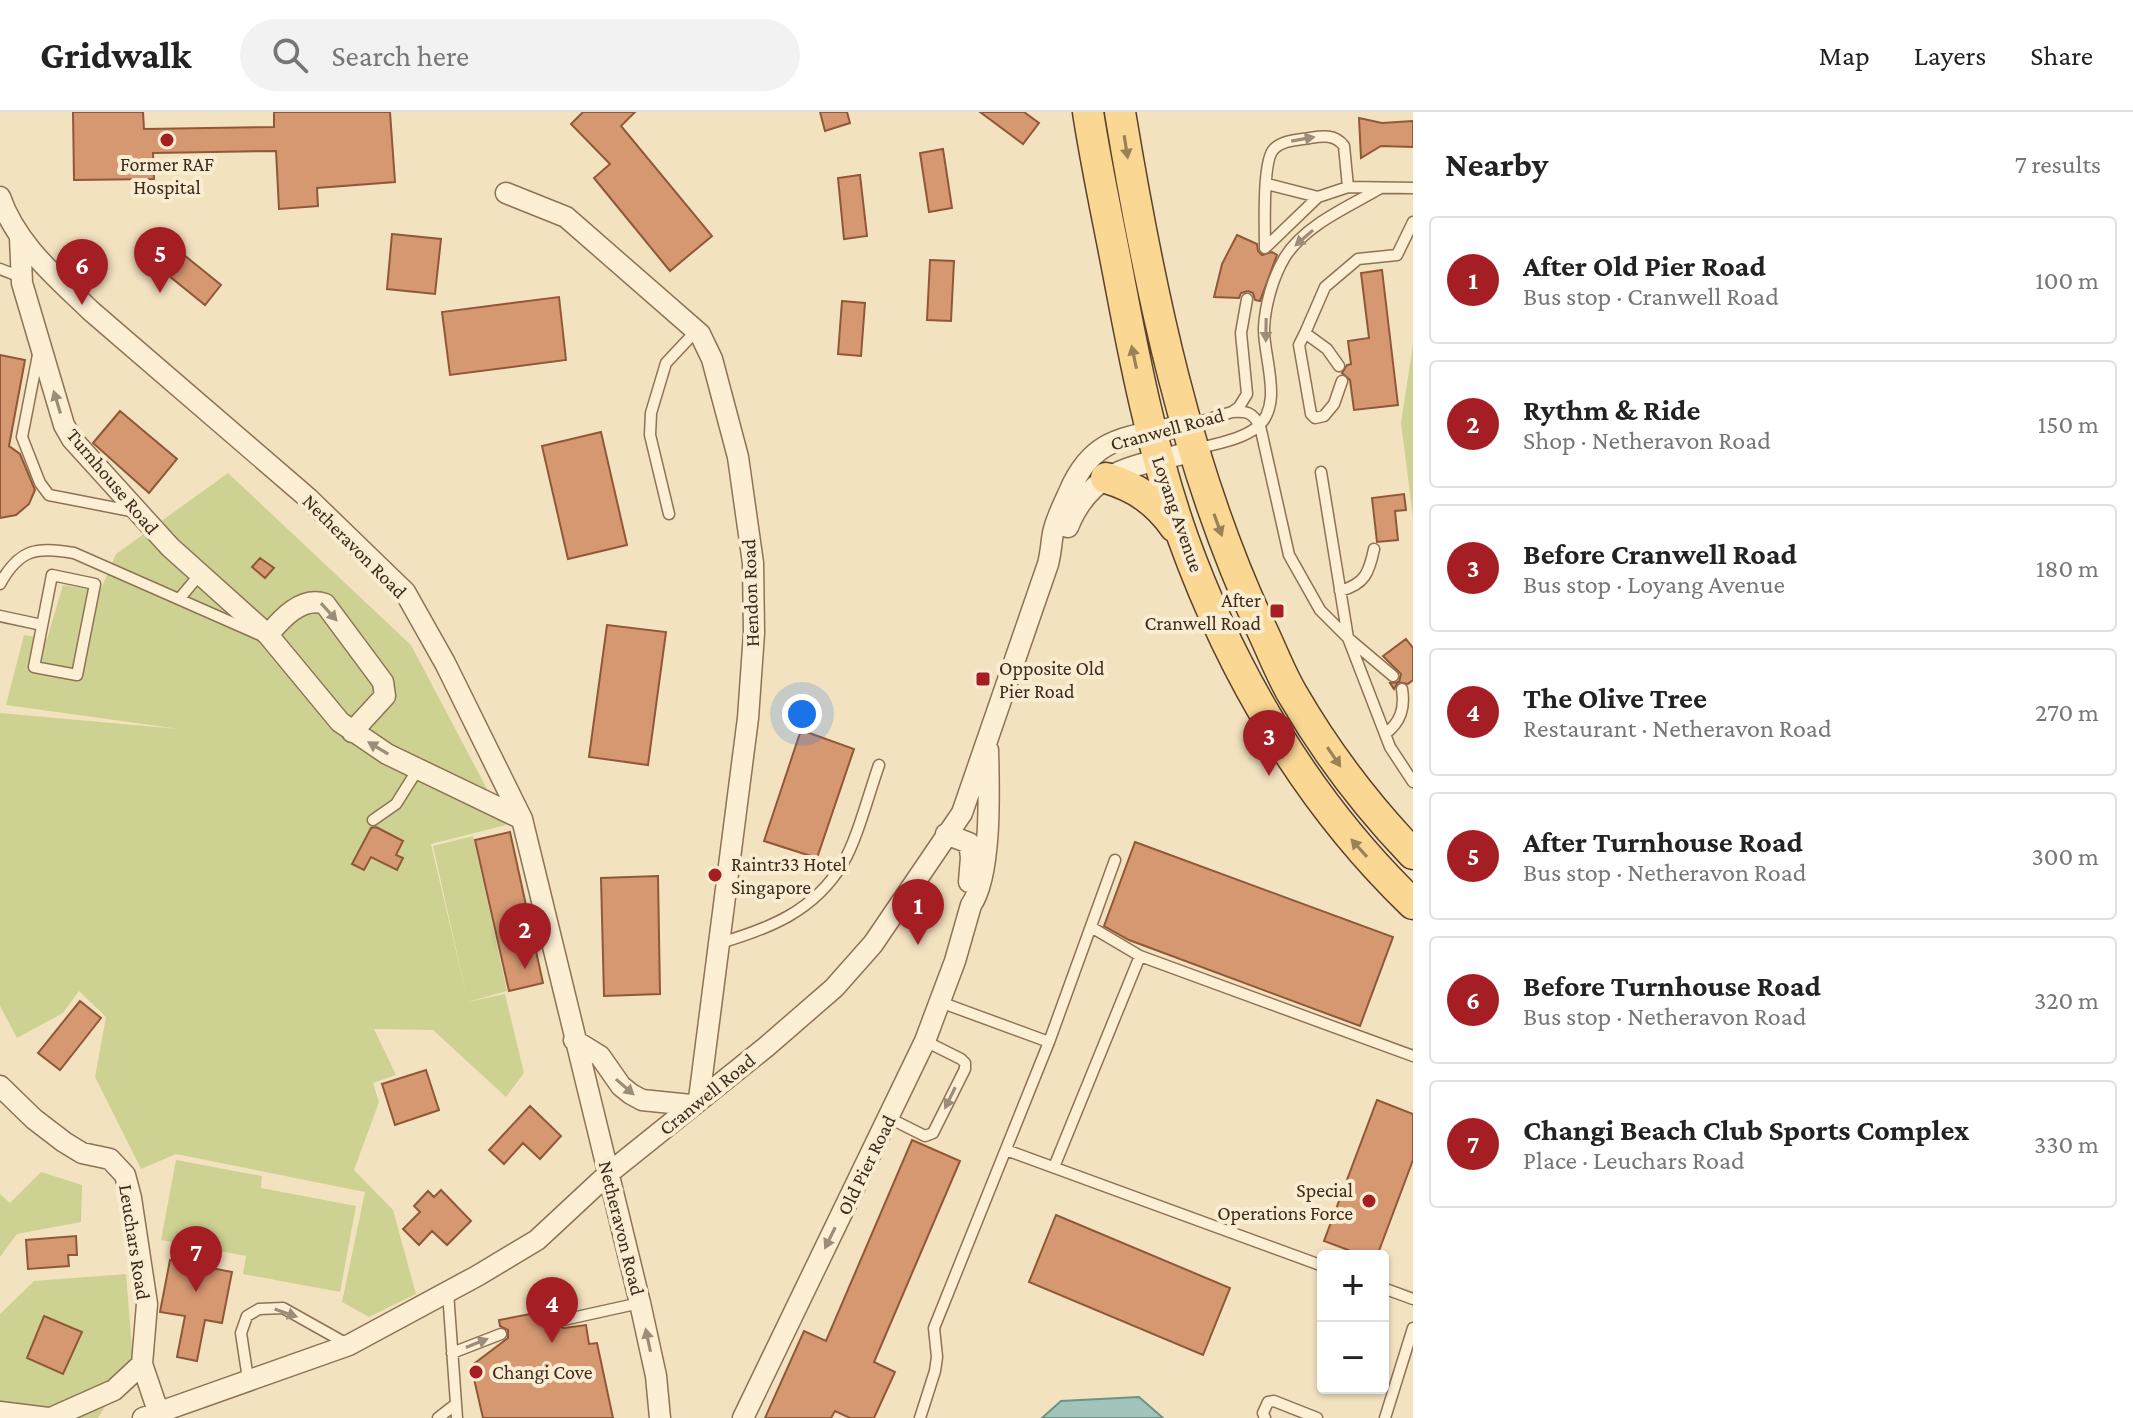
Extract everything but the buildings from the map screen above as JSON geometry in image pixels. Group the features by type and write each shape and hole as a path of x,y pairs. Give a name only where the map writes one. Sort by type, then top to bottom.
{"main road":[{"name":"Loyang Avenue","path":"1088,112 1134,358 1183,538 1221,629 1294,761 1352,841 1413,904"},
{"name":"Loyang Avenue","path":"1120,112 1141,232 1190,438 1229,553 1293,695 1350,781 1413,854"},
{"path":"1106,478 1147,496 1163,509 1183,538"}],"street":[{"name":"Hendon Road","path":"506,193 566,217 696,331 712,359 738,457 753,563 754,633 748,718 695,1102"},
{"name":"Netheravon Road","path":"0,197 20,238 91,311 308,498 405,592 445,663 522,819 640,1303 656,1376 660,1418"},
{"name":"Turnhouse Road","path":"20,238 21,277 64,425 72,439 170,547 268,635 340,722 418,769 522,819"},
{"name":"Cranwell Road","path":"151,1416 349,1345 537,1240 609,1173 834,988 873,944 962,813 1052,552 1053,533 1059,515 1088,458 1102,447 1156,447 1190,438"},
{"name":"Cranwell Road","path":"1052,552 1063,541 1077,507 1106,478 1156,447 1190,438"},
{"path":"268,635 280,620 297,607 320,601 325,604 383,682 385,689 385,696 352,732"},
{"name":"Old Pier Road","path":"743,1418 889,1118 940,1002 971,905 979,891 989,803 988,740"},
{"path":"962,813 981,830 985,855"},
{"name":"Old Pier Road","path":"946,834 969,843 971,874 967,892 971,905"},
{"path":"574,1040 600,1056 621,1086 642,1100 695,1102"},
{"name":"Leuchars Road","path":"0,1086 34,1119 64,1142 82,1153 110,1159 125,1175 147,1304 142,1364 151,1416"},
{"path":"0,1412 50,1418 114,1390 142,1364"}],"lane":[{"path":"1348,187 1344,146 1333,137 1286,142 1275,147 1269,155 1265,248 1318,197 1348,187 1413,188"},
{"path":"1267,184 1318,197"},
{"path":"1260,426 1271,392 1264,327 1273,281 1286,256 1300,239 1379,189"},
{"path":"1342,381 1334,404 1324,416 1315,418 1311,414 1299,345 1325,287 1358,259 1397,255 1413,222"},
{"path":"0,269 21,277"},
{"name":"Cranwell Road","path":"1190,438 1232,412 1247,394 1241,333 1247,299"},
{"path":"669,514 650,435 651,413 666,363 696,331"},
{"path":"1305,333 1327,349 1339,366"},
{"path":"40,345 22,437 40,483 49,495 138,513"},
{"path":"1232,412 1248,411 1260,426 1289,555 1320,610 1393,676"},
{"name":"Cranwell Road","path":"1190,438 1239,437 1260,426"},
{"path":"1321,472 1348,638 1390,747 1413,782"},
{"path":"0,584 9,568 25,554 47,548 74,553 253,633 268,635"},
{"path":"1340,591 1354,587 1369,575 1374,549"},
{"path":"180,598 200,574"},
{"path":"52,575 95,584 77,675 34,667 42,625 52,575"},
{"path":"0,616 42,625"},
{"path":"1385,734 1395,726 1404,705 1402,689"},
{"path":"717,944 768,929 798,910 830,882 844,861 879,765"},
{"path":"373,820 396,804 418,769"},
{"path":"920,1418 935,1371 934,1328 1049,1042 1115,860"},
{"path":"1091,927 1140,956 1413,1056"},
{"path":"1054,1167 1140,956"},
{"path":"940,1002 1049,1042"},
{"path":"889,1118 925,1136 930,1135 965,1069 961,1059 925,1041"},
{"path":"1006,1150 1317,1264"},
{"path":"1389,1290 1413,1299"},
{"path":"448,1292 457,1418"},
{"path":"563,1320 640,1303"},
{"path":"248,1379 241,1333 247,1316 259,1309 283,1308 349,1345"},
{"path":"1385,1418 1413,1328"},
{"path":"452,1353 501,1334"},
{"path":"1265,1418 1263,1413 1271,1401 1317,1418"},
{"path":"438,1418 456,1404"}],"green space":[{"path":"1413,344 1413,517 1401,423"},
{"path":"228,473 411,645 506,825 431,844 467,998 433,846 473,836 507,991 467,1002 505,994 524,1073 506,1097 433,1030 374,1029 396,1075 373,1083 379,1102 354,1170 393,1210 416,1294 369,1317 342,1302 365,1192 176,1154 141,1169 95,1077 106,1017 79,991 63,1013 17,1038 0,1006 0,713 179,729 6,705 24,635 47,639 63,585 100,591 116,554"},
{"path":"176,1160 262,1176 261,1188 356,1206 340,1292 243,1274 246,1256 161,1240"},
{"path":"41,1172 82,1185 81,1222 17,1234 0,1257 0,1194 10,1203"},
{"path":"126,1274 133,1361 98,1418 0,1418 0,1314 34,1281"}],"water":[{"path":"1139,1397 1163,1418 1042,1418 1061,1401"}],"place":[{"name":"Former RAF Hospital","path":"167,140"},
{"name":"After Turnhouse Road","path":"160,293"},
{"name":"Before Turnhouse Road","path":"82,305"},
{"name":"After Cranwell Road","path":"1277,611"},
{"name":"Opposite Old Pier Road","path":"983,679"},
{"name":"Before Cranwell Road","path":"1269,776"},
{"name":"Raintr33 Hotel Singapore","path":"715,875"},
{"name":"After Old Pier Road","path":"918,945"},
{"name":"Rythm & Ride","path":"525,969"},
{"name":"Special Operations Force","path":"1369,1201"},
{"name":"Changi Beach Club Sports Complex","path":"196,1292"},
{"name":"The Olive Tree","path":"552,1343"},
{"name":"Changi Cove","path":"476,1372"}]}
